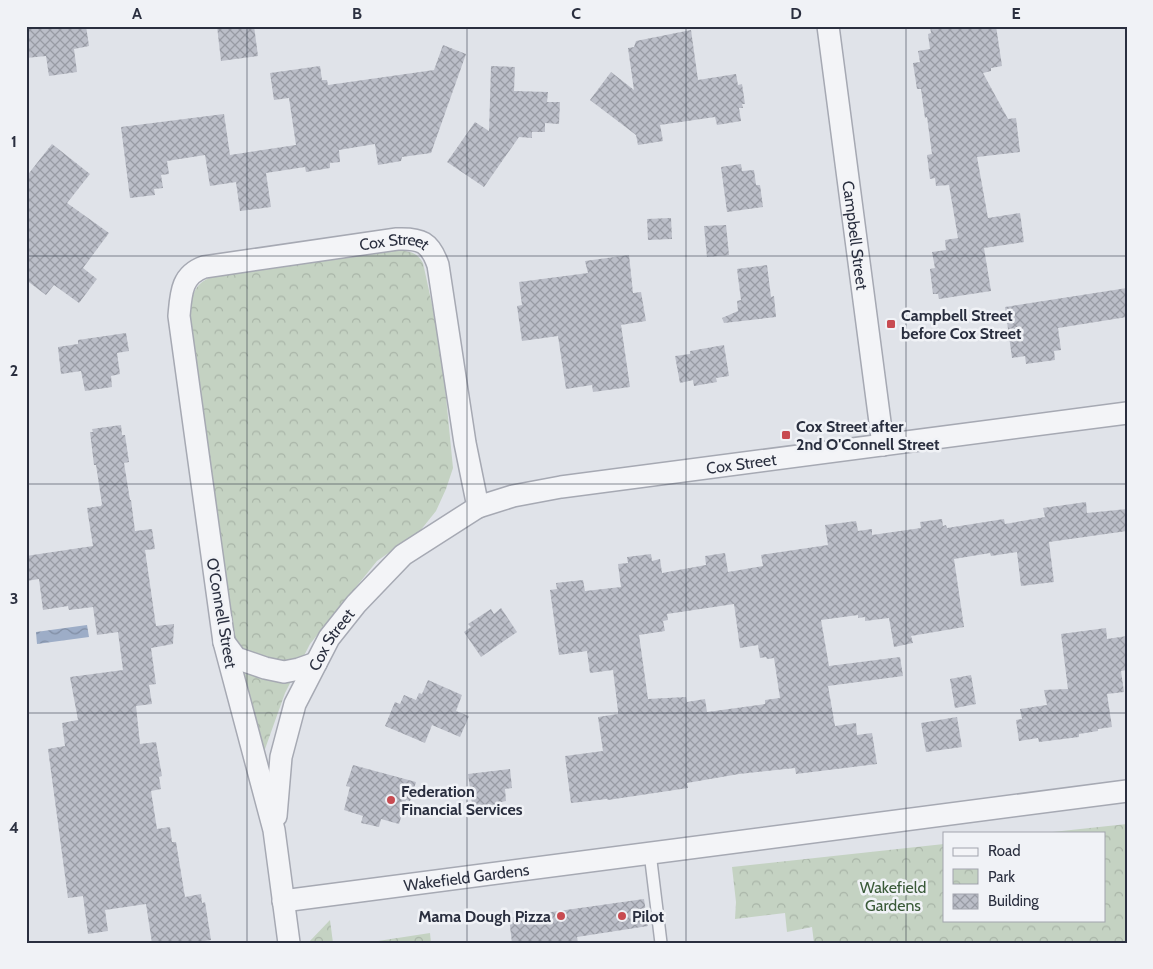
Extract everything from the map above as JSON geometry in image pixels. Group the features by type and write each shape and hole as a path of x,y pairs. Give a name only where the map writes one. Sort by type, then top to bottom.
{"street":[{"name":"Campbell Street","path":"828,26 883,445"},
{"name":"Cox Street","path":"186,280 195,270 204,267 397,239 411,239 424,242 434,252 438,265 465,443 478,507"},
{"name":"O'Connell Street","path":"186,280 181,292 179,316 224,642 274,830 289,943"},
{"name":"Cox Street","path":"274,830 281,757 295,704 334,631 356,604 403,555 478,507 513,496 560,487 1127,413"},
{"path":"224,642 236,658 265,668 284,672 316,663"},
{"name":"Wakefield Gardens","path":"283,901 1127,791"}],"lane":[{"path":"650,853 661,943"}],"green space":[{"path":"395,250 408,251 423,263 441,346 453,468 436,511 420,531 377,561 310,644 285,693 265,749 260,753 232,628 190,314 193,295 202,282 214,276"},
{"name":"Wakefield Gardens","path":"1127,824 1127,943 814,943 812,927 787,932 785,913 735,919 736,902 732,867 943,844 943,922 1106,922 1106,832 1052,832"},
{"path":"330,920 333,943 308,943"},
{"path":"430,933 431,943 365,943"}],"water":[{"path":"87,625 89,637 37,644 36,632"}],"building":[{"path":"26,26 86,26 89,46 74,49 77,72 49,76 46,56 26,58"},
{"path":"217,26 254,26 258,56 221,61"},
{"path":"930,26 996,26 1002,66 991,68 991,71 983,73 1008,119 1016,118 1020,152 977,157 988,218 1020,213 1024,242 984,248 991,291 939,299 938,294 933,294 930,269 935,268 932,252 946,250 945,240 958,238 949,185 936,186 935,178 930,179 927,155 932,154 927,117 925,118 921,89 917,89 913,63 920,62 918,51 930,49 928,34 931,33"},
{"path":"691,30 698,80 736,74 738,85 742,84 745,104 742,104 743,108 739,108 741,121 717,125 715,117 660,125 663,141 638,145 636,135 590,100 611,72 634,90 628,48 634,47 636,41"},
{"path":"443,45 466,54 431,153 402,157 401,161 378,165 375,144 339,150 340,162 330,163 330,168 306,172 305,167 266,173 271,207 240,211 236,182 210,186 205,155 167,161 169,174 161,175 163,188 154,189 155,195 130,198 121,127 224,114 230,155 296,145 289,98 274,100 270,73 320,66 322,80 327,80 328,85 434,70"},
{"path":"491,66 515,67 514,91 548,92 547,102 560,102 559,124 545,123 545,132 532,132 532,138 519,137 484,187 447,162 475,122 489,131"},
{"path":"52,144 90,174 67,203 109,233 83,268 97,279 79,303 54,285 46,295 26,280 26,177"},
{"path":"741,164 742,171 754,170 756,185 760,185 763,207 727,212 721,167"},
{"path":"671,218 672,239 648,240 647,219"},
{"path":"726,225 729,255 707,257 704,226"},
{"path":"629,255 633,293 641,292 646,321 621,325 630,387 593,392 592,385 566,389 558,336 522,341 517,306 522,305 519,282 588,273 585,261"},
{"path":"767,265 771,297 774,296 776,317 724,323 722,318 738,311 737,301 741,300 737,269"},
{"path":"1127,288 1127,317 1058,328 1061,350 1054,351 1055,360 1026,364 1025,356 1012,358 1005,307"},
{"path":"126,333 129,351 117,353 120,374 111,376 112,387 85,391 81,371 61,374 58,347 78,344 78,340"},
{"path":"724,345 729,376 716,378 717,382 694,386 693,380 680,383 675,356 690,354 690,351"},
{"path":"121,425 122,435 125,435 129,462 124,463 135,531 152,529 155,549 145,550 156,626 174,624 173,644 151,648 156,684 149,685 152,704 136,706 140,744 156,742 162,776 159,777 161,789 151,791 157,829 170,827 172,842 176,842 185,897 201,894 202,903 205,902 211,940 191,943 152,943 146,904 105,910 108,931 88,934 83,896 68,898 48,749 65,746 62,723 78,720 70,677 123,670 118,632 97,635 93,607 69,610 68,606 43,610 39,579 26,581 26,556 93,546 87,508 101,506 102,504 90,432 93,432 92,429"},
{"path":"1086,502 1087,513 1127,509 1127,531 1049,542 1054,582 1021,586 1017,552 991,556 990,553 954,559 964,627 911,636 913,643 894,647 889,618 865,621 865,617 858,618 858,615 821,620 829,666 900,657 903,676 828,686 835,726 856,723 857,735 872,733 877,764 796,774 795,768 739,774 687,783 688,788 608,800 571,803 565,756 603,751 598,717 618,714 618,711 613,670 590,673 587,651 559,655 550,590 557,589 556,583 583,580 585,591 621,587 618,564 628,563 627,557 651,554 652,561 660,559 662,573 706,565 705,556 725,553 728,572 763,566 761,555 828,545 825,525 856,521 858,531 872,529 872,535 921,528 920,522 942,519 943,526 946,525 947,528 1004,519 1005,524 1045,517 1043,508","holes":["734,604 740,648 758,645 760,658 774,658 780,698 765,700 765,704 707,712 705,699 687,702 686,697 648,699 639,635 665,631 663,621 668,620 667,614"]},
{"path":"501,608 517,632 481,657 464,632 471,627 468,624 491,609 494,614"},
{"path":"1106,628 1107,639 1127,636 1127,670 1121,671 1124,692 1107,694 1112,727 1079,734 1079,737 1039,742 1038,738 1019,741 1016,720 1022,719 1020,709 1047,705 1044,690 1068,689 1061,634"},
{"path":"971,675 976,704 955,708 950,679"},
{"path":"428,680 462,695 456,711 469,716 460,737 432,725 425,743 385,726 395,702 400,704 404,695 416,700 419,693 422,694"},
{"path":"957,717 962,747 926,752 921,723"},
{"path":"353,765 416,782 410,801 406,800 399,824 381,819 379,827 361,823 363,816 344,810 350,787 346,786"},
{"path":"510,769 512,788 505,789 506,801 496,803 497,808 473,811 468,774"},
{"path":"644,899 648,926 577,937 578,943 512,943 509,918"}],"place":[{"name":"Campbell Street before Cox Street","path":"891,324"},
{"name":"Cox Street after 2nd O'Connell Street","path":"786,435"},
{"name":"Federation Financial Services","path":"391,800"},
{"name":"Mama Dough Pizza","path":"561,916"},
{"name":"Pilot","path":"622,916"}]}
